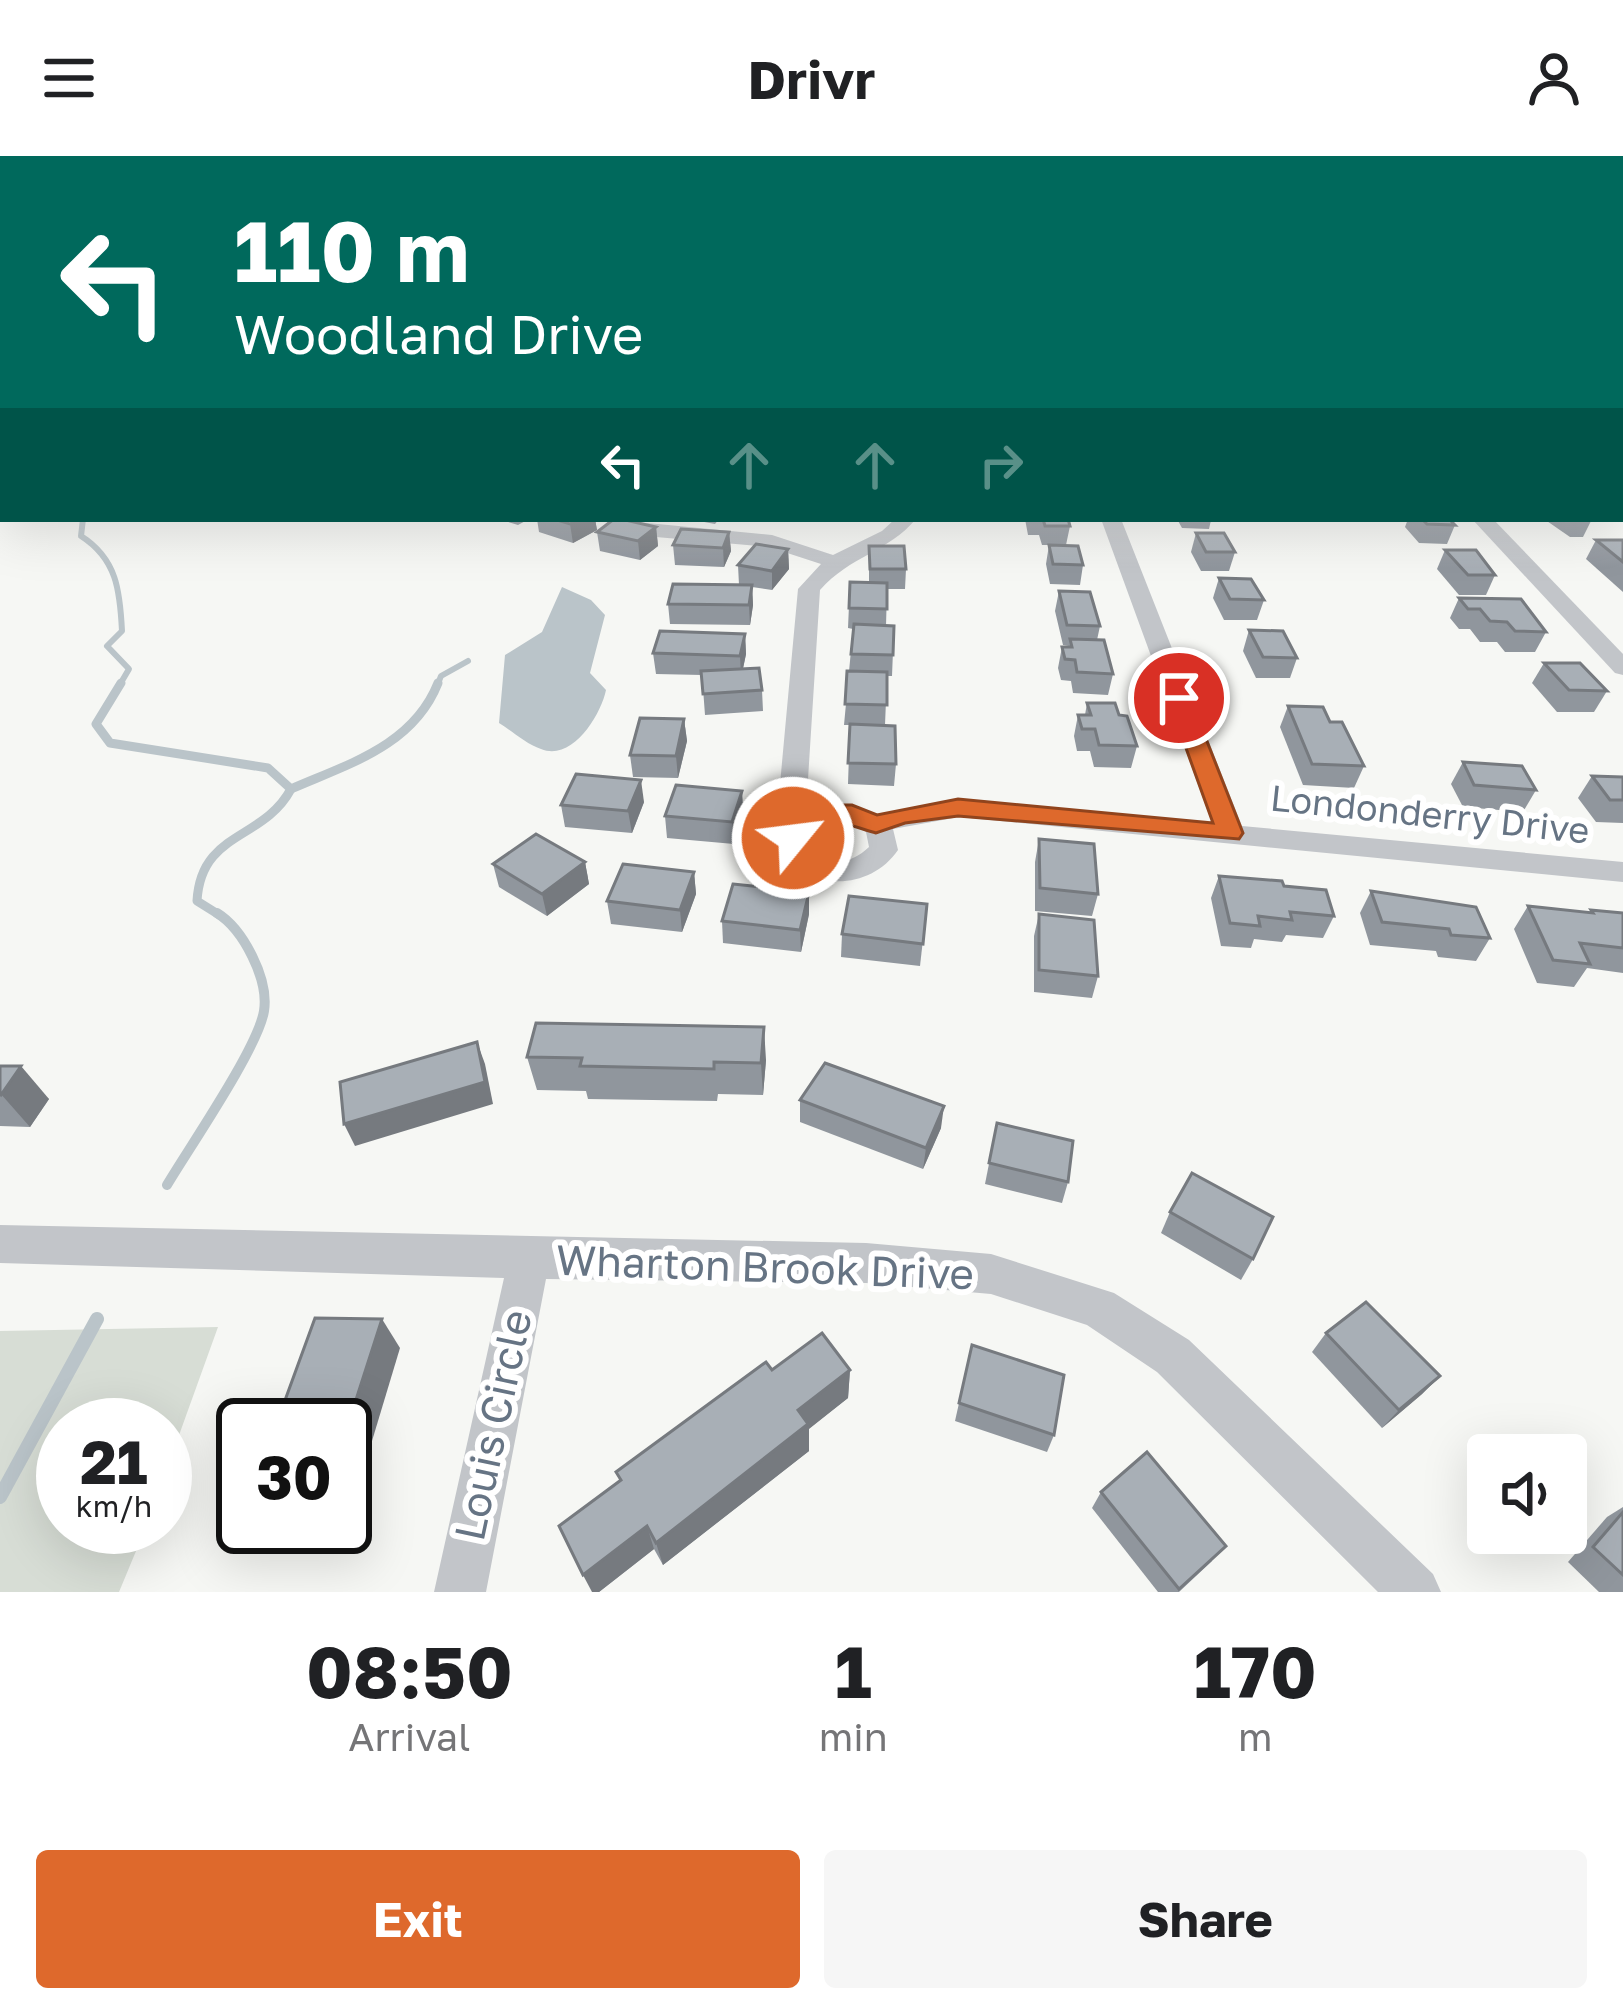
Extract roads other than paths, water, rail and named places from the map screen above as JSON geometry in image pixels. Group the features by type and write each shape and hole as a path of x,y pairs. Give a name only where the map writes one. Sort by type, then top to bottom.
{"street":[{"path":"626,522 656,531 772,542 834,562"},
{"path":"809,818 793,795 809,589 834,562 889,535 903,522"},
{"path":"1112,522 1230,833"},
{"path":"1485,522 1623,668"},
{"name":"Londonderry Drive","path":"876,825 900,815 958,808 1623,872"},
{"path":"838,811 876,825 884,837 884,850 875,861 840,872 820,870 795,850 798,827 809,818 838,811"},
{"name":"Wharton Brook Drive","path":"0,1244 529,1259 866,1262 991,1274 1099,1308 1173,1355 1414,1592"},
{"name":"Louis Circle","path":"460,1592 529,1259"}],"waterway":[{"path":"83,522 81,536 102,555 118,589 122,631 107,646 129,669 119,686"},
{"path":"437,686 441,676 468,661"},
{"path":"121,683 96,724 110,743 268,768 291,789"},
{"path":"291,789 396,738 427,705 438,683"},
{"path":"221,916 197,901 209,861 265,819 291,789"},
{"path":"167,1185 236,1073 264,1011 262,984 252,956 217,913"},
{"path":"0,1497 97,1319"}]}
